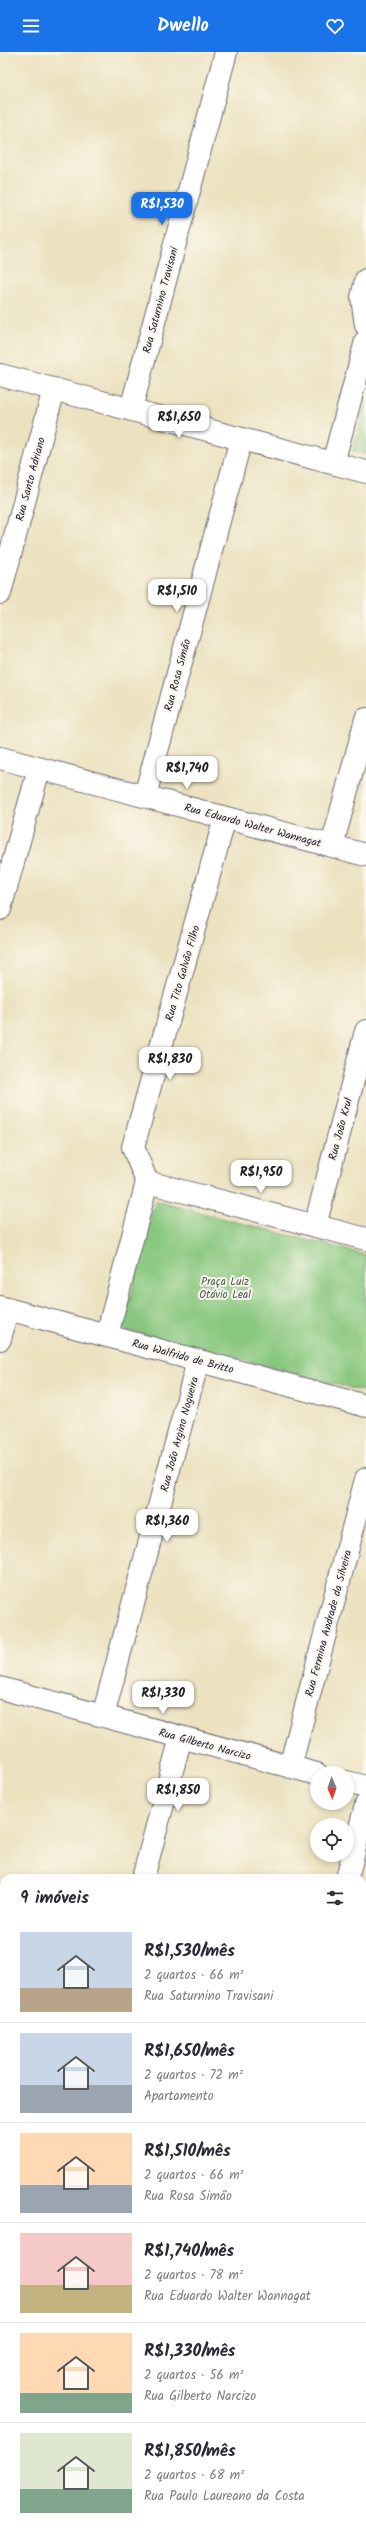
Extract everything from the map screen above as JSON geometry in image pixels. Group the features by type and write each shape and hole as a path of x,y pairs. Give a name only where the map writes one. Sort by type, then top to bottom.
{"street":[{"name":"Rua Saturnino Travisani","path":"130,409 226,52"},
{"path":"364,292 366,325"},
{"path":"333,463 366,341"},
{"path":"0,375 366,472"},
{"name":"Rua Santo Adriano","path":"0,593 54,389"},
{"name":"Rua Rosa Simão","path":"145,796 241,438"},
{"path":"332,846 366,719"},
{"name":"Rua Eduardo Walter Wannagat","path":"0,758 366,855"},
{"path":"0,909 39,769"},
{"name":"Rua Tito Galvão Filho","path":"147,1182 134,1147 225,818"},
{"name":"Rua João Krul","path":"315,1226 366,1031"},
{"path":"107,1336 147,1182 366,1239"},
{"path":"0,1339 4,1308"},
{"name":"Rua Walfrido de Britto","path":"4,1308 366,1406"},
{"name":"Rua João Argino Nogueira","path":"103,1716 198,1360"},
{"name":"Rua Fermina Andrade da Silveira","path":"290,1767 366,1479"},
{"name":"Rua Gilberto Narcizo","path":"0,1688 310,1772"},
{"path":"144,1874 181,1737"},
{"path":"354,1784 366,1787"},
{"path":"348,1874 366,1805"}],"green space":[{"path":"366,402 366,454 353,451"},
{"name":"Praça Luiz Otávio Leal","path":"155,1201 366,1255 366,1392 122,1329"}]}
